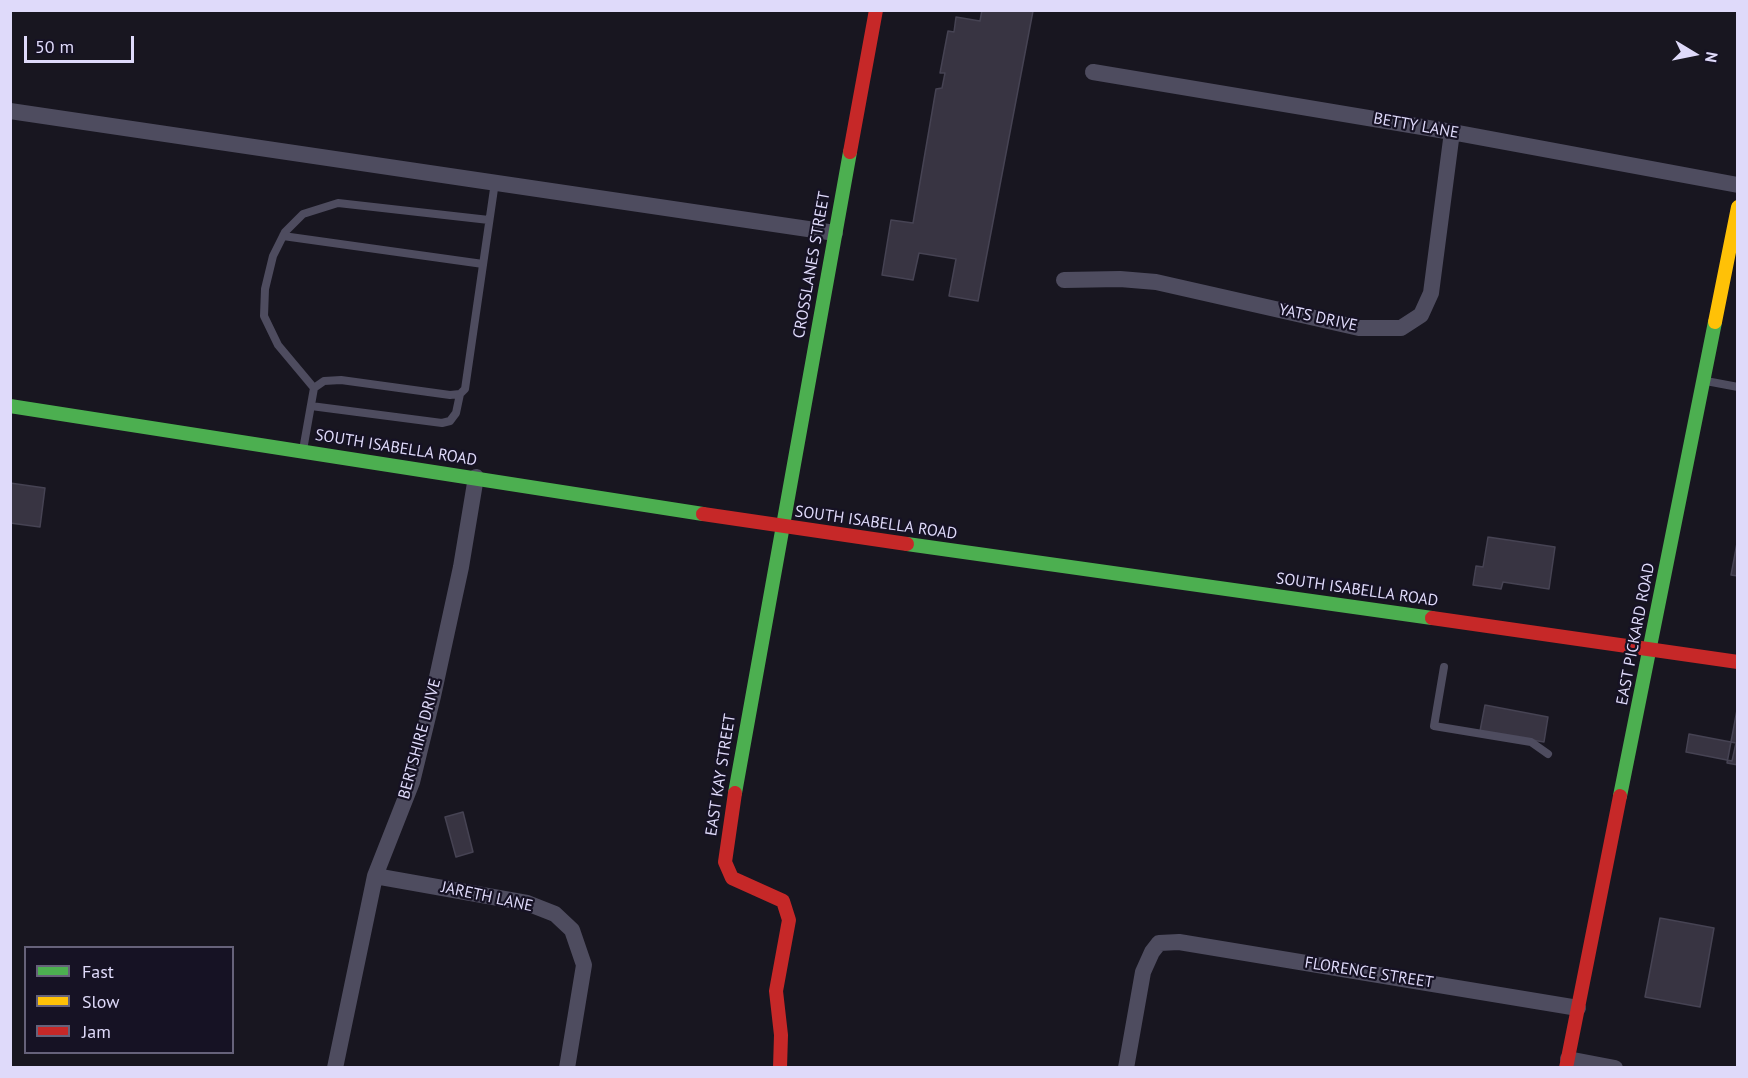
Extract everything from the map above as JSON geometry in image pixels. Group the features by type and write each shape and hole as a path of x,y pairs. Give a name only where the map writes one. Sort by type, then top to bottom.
{"main road":[{"name":"CROSSLANES STREET","path":"781,526 876,10"},
{"name":"EAST PICKARD ROAD","path":"1567,1063 1737,212"},
{"name":"SOUTH ISABELLA ROAD","path":"10,406 781,526 1737,662"},
{"name":"EAST KAY STREET","path":"780,1068 781,1035 776,991 789,920 783,901 732,878 725,862 729,823 781,526"}],"street":[{"name":"BETTY LANE","path":"1093,72 1452,132 1737,185"},
{"path":"10,111 835,232"},
{"name":"YATS DRIVE","path":"1064,280 1120,279 1156,282 1359,328 1401,328 1421,315 1431,293 1452,132"},
{"name":"BERTSHIRE DRIVE","path":"334,1068 375,876 412,782 459,577 476,477"},
{"name":"JARETH LANE","path":"375,876 527,903 555,914 564,922 572,930 584,965 569,1061"},
{"name":"FLORENCE STREET","path":"1126,1068 1143,972 1159,943 1179,942 1578,1008"},
{"path":"1567,1063 1615,1068"}],"lane":[{"path":"311,406 442,423 450,420 456,413 460,394 465,388 495,182"},
{"path":"314,388 278,345 264,316 265,289 273,256 283,236 303,213 338,203 489,220"},
{"path":"283,236 483,264"},
{"path":"303,451 314,388 324,381 341,380 450,395 460,394"},
{"path":"1703,380 1737,387"},
{"path":"1444,667 1434,726 1531,742 1548,754"}],"building":[{"path":"982,10 1033,11 978,301 949,296 956,259 919,253 913,280 882,275 891,220 913,223 936,89 942,88 945,73 940,73 948,31 954,32 956,17 980,21"},
{"path":"10,483 45,488 40,527 10,523"},
{"path":"1488,537 1555,547 1549,589 1503,582 1501,589 1473,585 1476,566 1483,567"},
{"path":"1738,538 1738,576 1731,575"},
{"path":"1485,705 1548,717 1544,742 1480,731"},
{"path":"1738,710 1738,765 1727,763"},
{"path":"1689,734 1736,743 1732,761 1686,752"},
{"path":"463,812 473,852 456,857 445,817"},
{"path":"1660,918 1714,928 1700,1007 1645,997"}],"traffic: fast":[{"path":"735,793 850,152"},
{"path":"1620,796 1715,322"},
{"path":"10,406 703,514"},
{"path":"907,544 1432,618"}],"traffic: slow":[{"path":"1715,322 1738,207"}],"traffic: jam":[{"path":"850,152 876,10"},
{"path":"703,514 907,544"},
{"path":"1432,618 1738,662"},
{"path":"735,793 725,862 732,878 783,901 789,920 776,991 781,1035 780,1068"},
{"path":"1566,1068 1620,796"}]}
